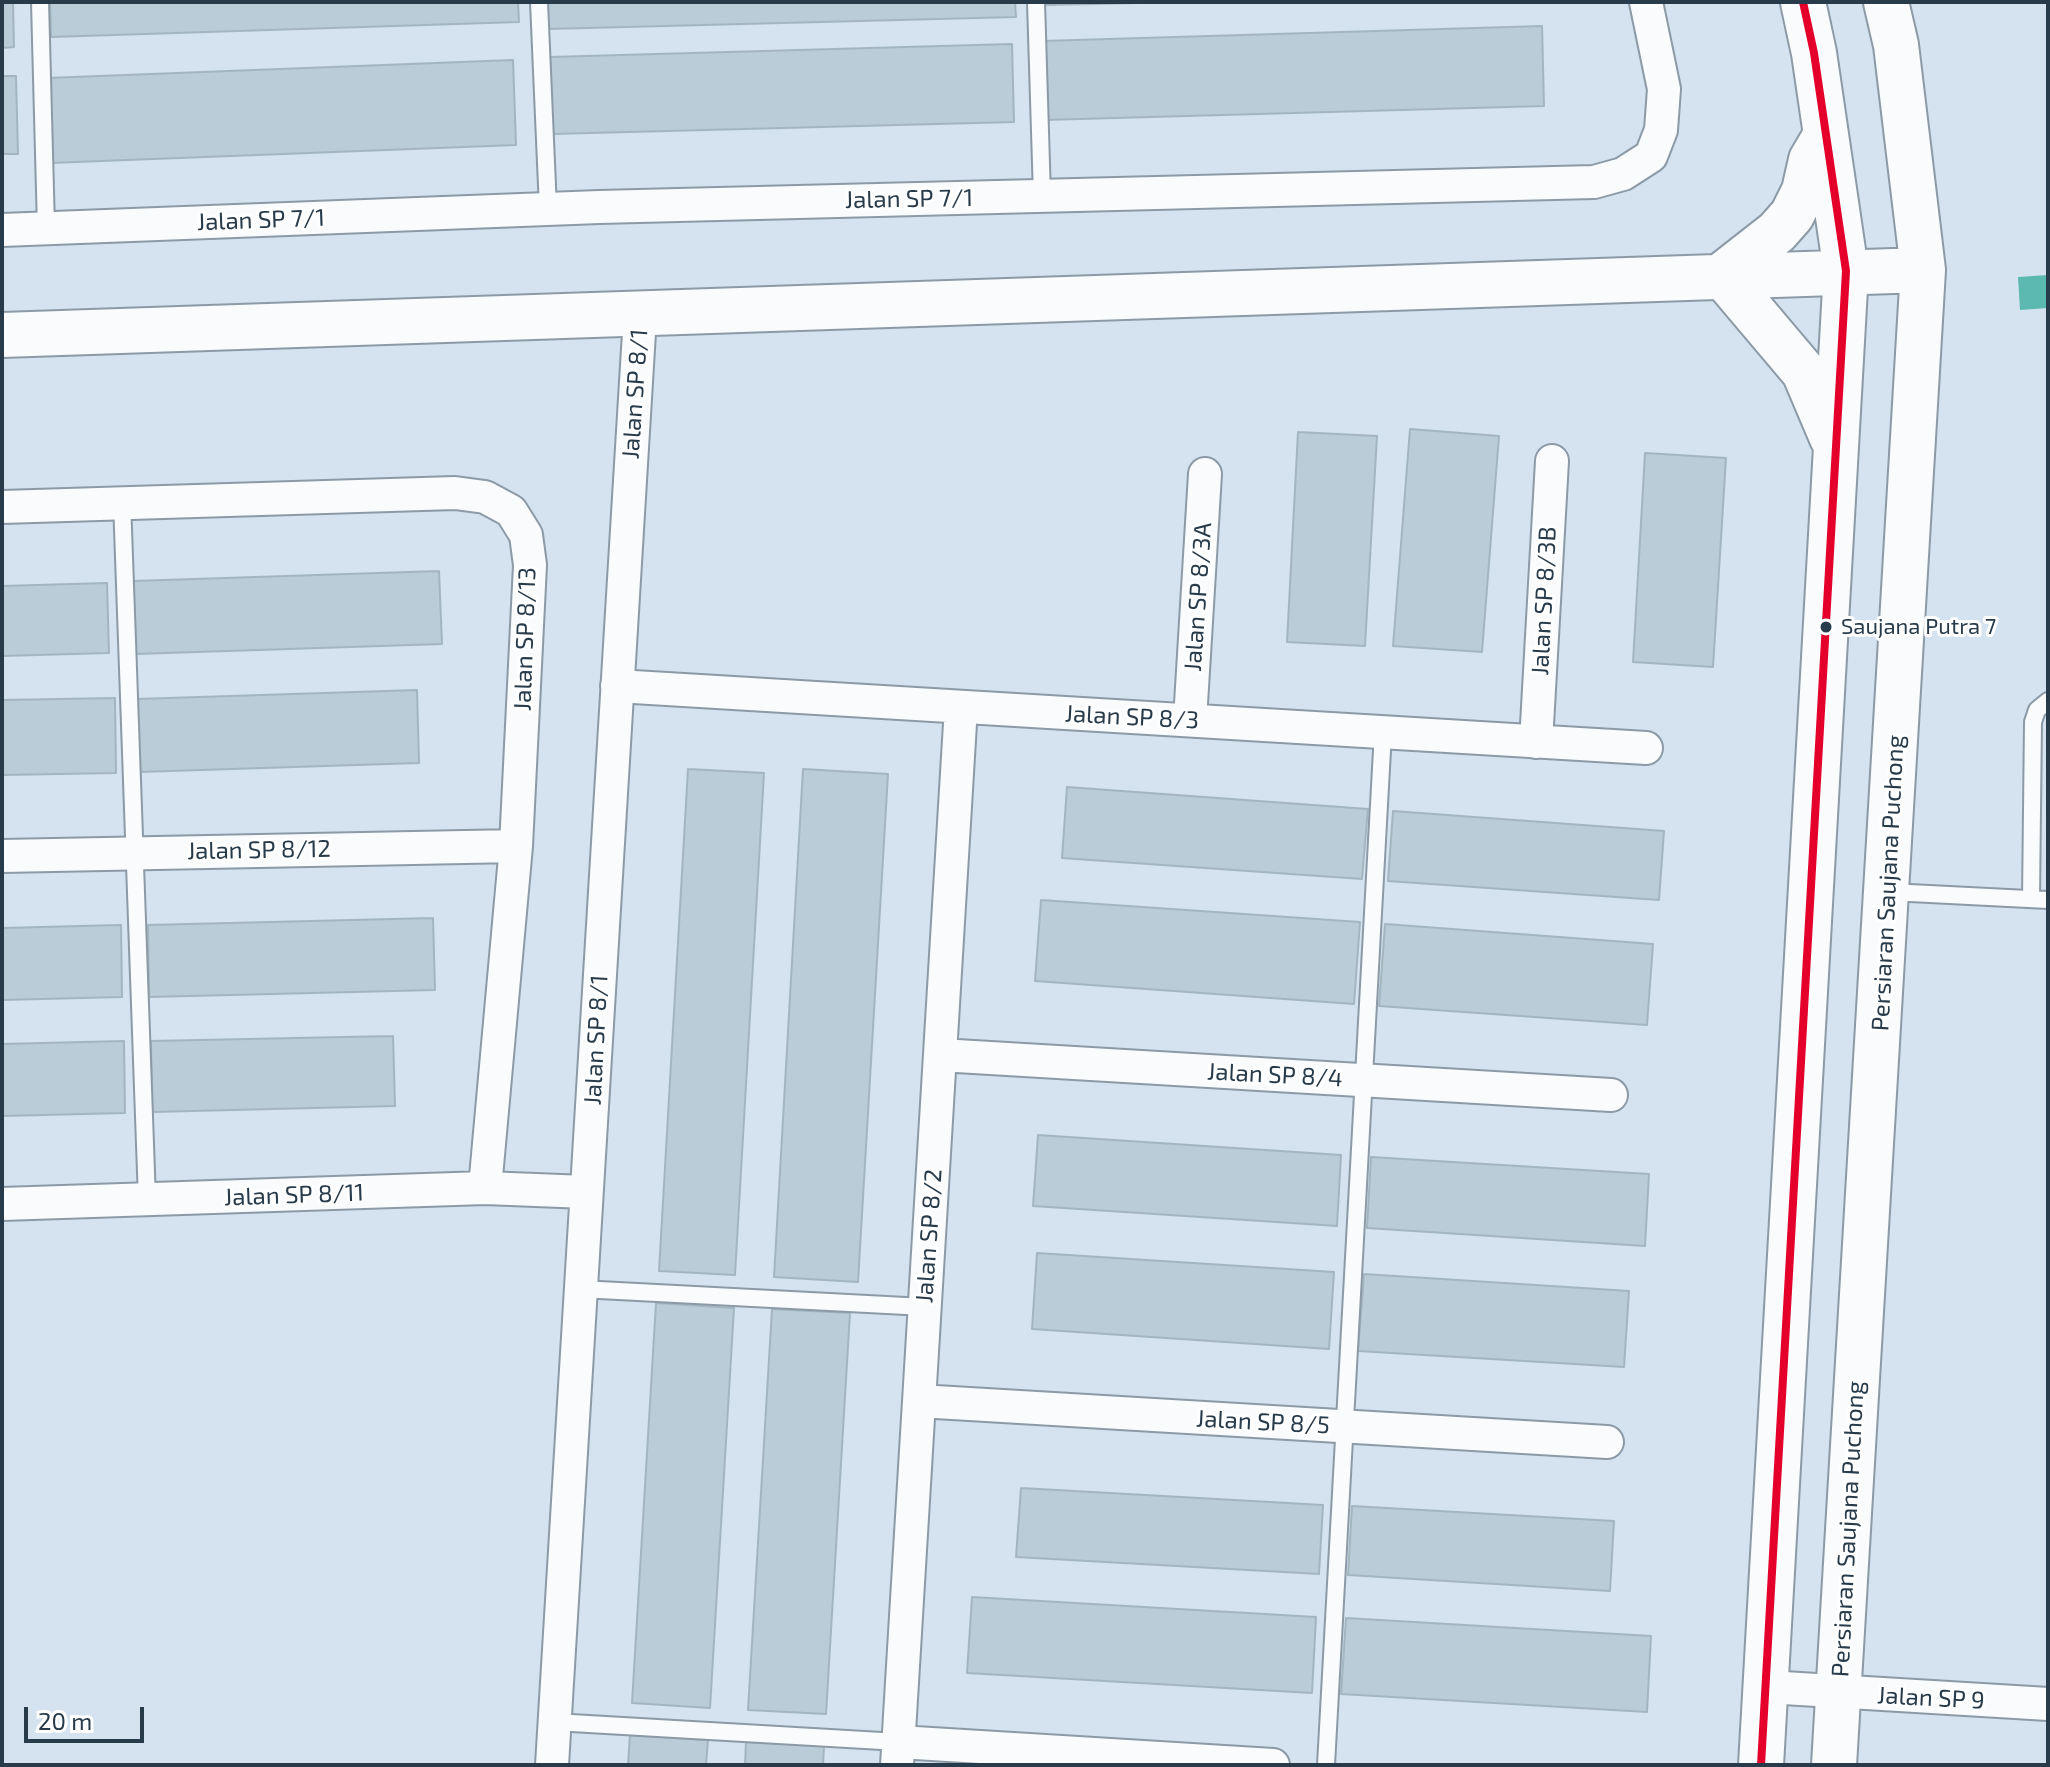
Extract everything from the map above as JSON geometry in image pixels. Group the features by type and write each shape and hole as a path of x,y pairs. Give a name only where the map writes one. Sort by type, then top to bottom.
{"street":[{"name":"Jalan SP 7/1","path":"2,230 548,209 1594,182 1623,174 1651,156 1661,130 1664,89 1646,2"},
{"path":"1761,1765 1846,271 1803,2"},
{"name":"Persiaran Saujana Puchong","path":"1834,1765 1923,270 1896,45 1886,2"},
{"path":"1722,275 1777,232 1792,215 1804,191 1811,160 1826,135"},
{"path":"2,335 640,316 1923,270"},
{"path":"1722,275 1804,372 1836,448"},
{"name":"Jalan SP 8/1","path":"552,1765 640,316"},
{"name":"Jalan SP 8/3B","path":"1536,742 1552,461"},
{"name":"Jalan SP 8/3A","path":"1190,720 1205,474"},
{"name":"Jalan SP 8/13","path":"2,507 455,493 485,497 511,511 526,535 530,565 516,846 485,1188"},
{"name":"Jalan SP 8/3","path":"617,686 1646,748"},
{"name":"Jalan SP 8/2","path":"898,1754 961,707"},
{"name":"Jalan SP 8/12","path":"2,856 516,846"},
{"name":"Jalan SP 8/4","path":"940,1055 1611,1095"},
{"name":"Jalan SP 8/11","path":"2,1204 485,1188 586,1192"},
{"name":"Jalan SP 8/5","path":"919,1401 1607,1442"},
{"name":"Jalan SP 9","path":"1767,1687 2048,1704"},
{"path":"898,1754 1273,1765"}],"lane":[{"path":"40,2 46,228"},
{"path":"539,2 548,209"},
{"path":"1036,2 1042,196"},
{"path":"122,501 147,1200"},
{"path":"1888,892 2040,900 2033,722 2037,710 2048,701"},
{"path":"1326,1765 1383,732"},
{"path":"580,1289 925,1307"},
{"path":"554,1722 898,1754"}],"shaded area":[{"path":"2048,275 2048,308 2020,310 2018,277"}],"building":[{"path":"2,2 13,2 14,47 2,48"},
{"path":"50,2 518,2 519,22 51,37"},
{"path":"547,2 1015,2 1016,17 548,29"},
{"path":"1047,2 1183,2 1047,5"},
{"path":"1542,26 1544,106 1044,120 1042,41"},
{"path":"1012,44 1014,122 552,134 550,57"},
{"path":"513,60 516,145 50,163 47,78"},
{"path":"2,76 16,76 18,154 2,154"},
{"path":"1410,429 1499,436 1482,652 1393,646"},
{"path":"1298,432 1377,436 1365,646 1287,642"},
{"path":"1645,453 1726,458 1713,667 1633,662"},
{"path":"439,571 442,644 136,654 133,581"},
{"path":"107,583 109,653 2,656 2,586"},
{"path":"417,690 419,763 139,772 137,699"},
{"path":"115,698 116,773 2,775 2,700"},
{"path":"688,769 764,773 735,1275 659,1271"},
{"path":"803,769 888,774 858,1282 774,1277"},
{"path":"1067,787 1368,809 1362,879 1062,858"},
{"path":"1393,811 1664,831 1659,900 1388,881"},
{"path":"1041,900 1360,922 1354,1004 1035,981"},
{"path":"433,918 435,990 149,997 148,925"},
{"path":"1385,924 1653,944 1647,1025 1379,1006"},
{"path":"121,925 122,997 2,1000 2,928"},
{"path":"393,1036 395,1106 152,1112 151,1041"},
{"path":"124,1041 125,1113 2,1116 2,1044"},
{"path":"1038,1135 1341,1155 1337,1226 1033,1206"},
{"path":"1371,1157 1649,1174 1645,1246 1367,1228"},
{"path":"1037,1253 1334,1272 1329,1349 1032,1329"},
{"path":"1364,1274 1629,1291 1624,1367 1358,1351"},
{"path":"656,1303 734,1308 710,1708 632,1703"},
{"path":"772,1309 850,1313 826,1714 748,1710"},
{"path":"1021,1488 1323,1505 1319,1574 1016,1557"},
{"path":"1352,1506 1614,1521 1610,1591 1348,1575"},
{"path":"972,1597 1316,1617 1312,1693 967,1673"},
{"path":"1346,1618 1651,1636 1647,1712 1341,1694"},
{"path":"630,1735 708,1740 706,1765 628,1765"},
{"path":"746,1742 824,1746 823,1765 745,1765"}],"transit line":[{"path":"1761,1765 1846,271 1814,53 1803,2"}],"place":[{"name":"Saujana Putra 7","path":"1826,627"}]}
